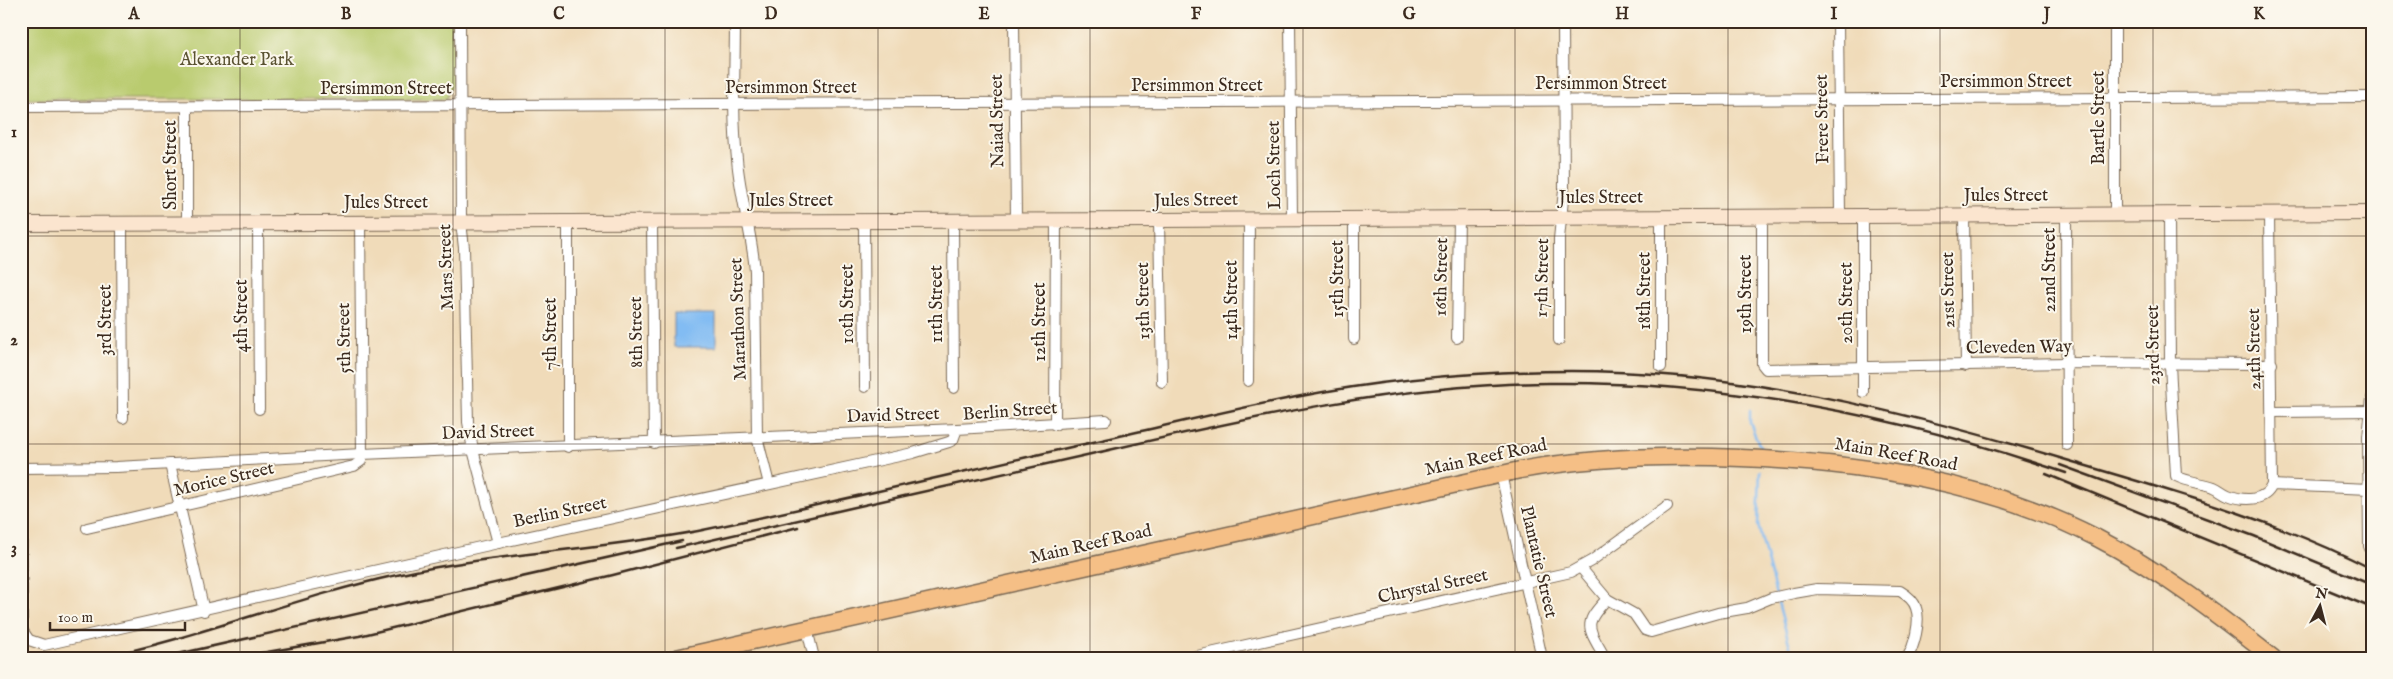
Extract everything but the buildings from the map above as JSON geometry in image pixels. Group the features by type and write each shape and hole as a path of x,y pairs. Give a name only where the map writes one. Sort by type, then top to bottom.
{"main road":[{"name":"Jules Street","path":"21,224 2372,213"},
{"name":"Main Reef Road","path":"676,658 1501,474 1542,466 1610,458 1700,457 1820,463 1928,478 1993,496 2096,537 2179,586 2274,658"}],"street":[{"name":"Mars Street","path":"460,21 461,222 464,248 468,422 472,450 498,543"},
{"name":"Marathon Street","path":"735,21 734,105 736,158 745,220 752,244 756,271 757,437 769,484"},
{"name":"Naiad Street","path":"1014,21 1013,102 1016,220"},
{"name":"Loch Street","path":"1290,21 1292,218"},
{"name":"17th Street","path":"1559,340 1559,239 1562,217 1564,101 1563,21"},
{"name":"Frere Street","path":"1838,21 1840,216"},
{"name":"Bartle Street","path":"2115,21 2115,214"},
{"name":"Persimmon Street","path":"21,107 734,105 1013,102 1291,103 2372,96"},
{"name":"Short Street","path":"187,107 188,223"},
{"name":"23rd Street","path":"2169,213 2170,364 2176,476 2213,487 2225,494 2239,498 2261,498 2269,491 2272,484"},
{"name":"24th Street","path":"2270,213 2273,412 2272,484"},
{"name":"21st Street","path":"1964,214 1966,366"},
{"name":"22nd Street","path":"2066,214 2067,446"},
{"name":"20th Street","path":"1863,215 1863,392"},
{"name":"18th Street","path":"1661,216 1661,366"},
{"name":"19th Street","path":"1762,216 1762,364 1766,369"},
{"name":"15th Street","path":"1354,218 1354,339"},
{"name":"16th Street","path":"1457,338 1459,218"},
{"name":"14th Street","path":"1248,381 1249,219"},
{"name":"8th Street","path":"652,220 654,443"},
{"name":"10th Street","path":"864,220 865,388"},
{"name":"11th Street","path":"953,220 954,388"},
{"name":"12th Street","path":"1055,425 1056,220"},
{"name":"13th Street","path":"1159,220 1162,382"},
{"name":"7th Street","path":"568,221 568,447"},
{"name":"5th Street","path":"360,222 362,454"},
{"name":"3rd Street","path":"122,223 123,418"},
{"name":"4th Street","path":"258,223 259,409"},
{"name":"Cleveden Way","path":"1766,369 2067,363 2272,364"},
{"path":"2372,398 2369,546 2372,553"},
{"path":"2273,412 2371,411"},
{"name":"Berlin Street","path":"22,630 29,640 44,645 204,611 498,543 933,447 953,440 957,429 1055,425 1106,420"},
{"name":"David Street","path":"21,467 170,464 957,429"},
{"name":"Morice Street","path":"86,528 354,466 361,461 362,454"},
{"path":"315,457 320,475"},
{"path":"170,464 204,611"},
{"path":"21,467 22,630"},
{"name":"Plantatie Street","path":"1501,474 1542,658"},
{"path":"2272,484 2370,488"},
{"name":"Chrystal Street","path":"1188,658 1526,584 1581,568 1667,506"},
{"path":"1581,568 1608,599 1630,611 1640,621 1645,630 1651,632 1718,613 1747,608 1771,598 1817,589 1852,591 1896,590 1911,599 1917,612 1912,647 1907,658"},
{"path":"1605,658 1592,632 1590,621 1592,615 1608,599"},
{"path":"807,629 814,658"}],"green space":[{"name":"Alexander Park","path":"21,21 452,21 453,84 446,99 21,99"}],"water":[{"path":"674,314 716,314 716,347 674,347"}],"waterway":[{"path":"1750,410 1750,423 1761,449"},
{"path":"1760,471 1758,525 1776,595"},
{"path":"1778,602 1793,658"}],"railway":[{"path":"98,658 173,640 322,594 397,575 509,556 623,543 698,531 1227,412 1330,391 1433,377 1537,371 1635,373 1698,378 1759,386 1881,410 2002,441 2220,507 2297,535 2372,569"},
{"path":"676,548 1267,415 1379,396 1493,385 1550,383 1616,384 1681,388 1747,396 1876,419 1940,435 2066,473"},
{"path":"2060,465 2254,536 2372,585"},
{"path":"2046,474 2372,608"},
{"path":"233,658 359,636 613,575 798,527"},
{"path":"160,658 682,541"}]}
